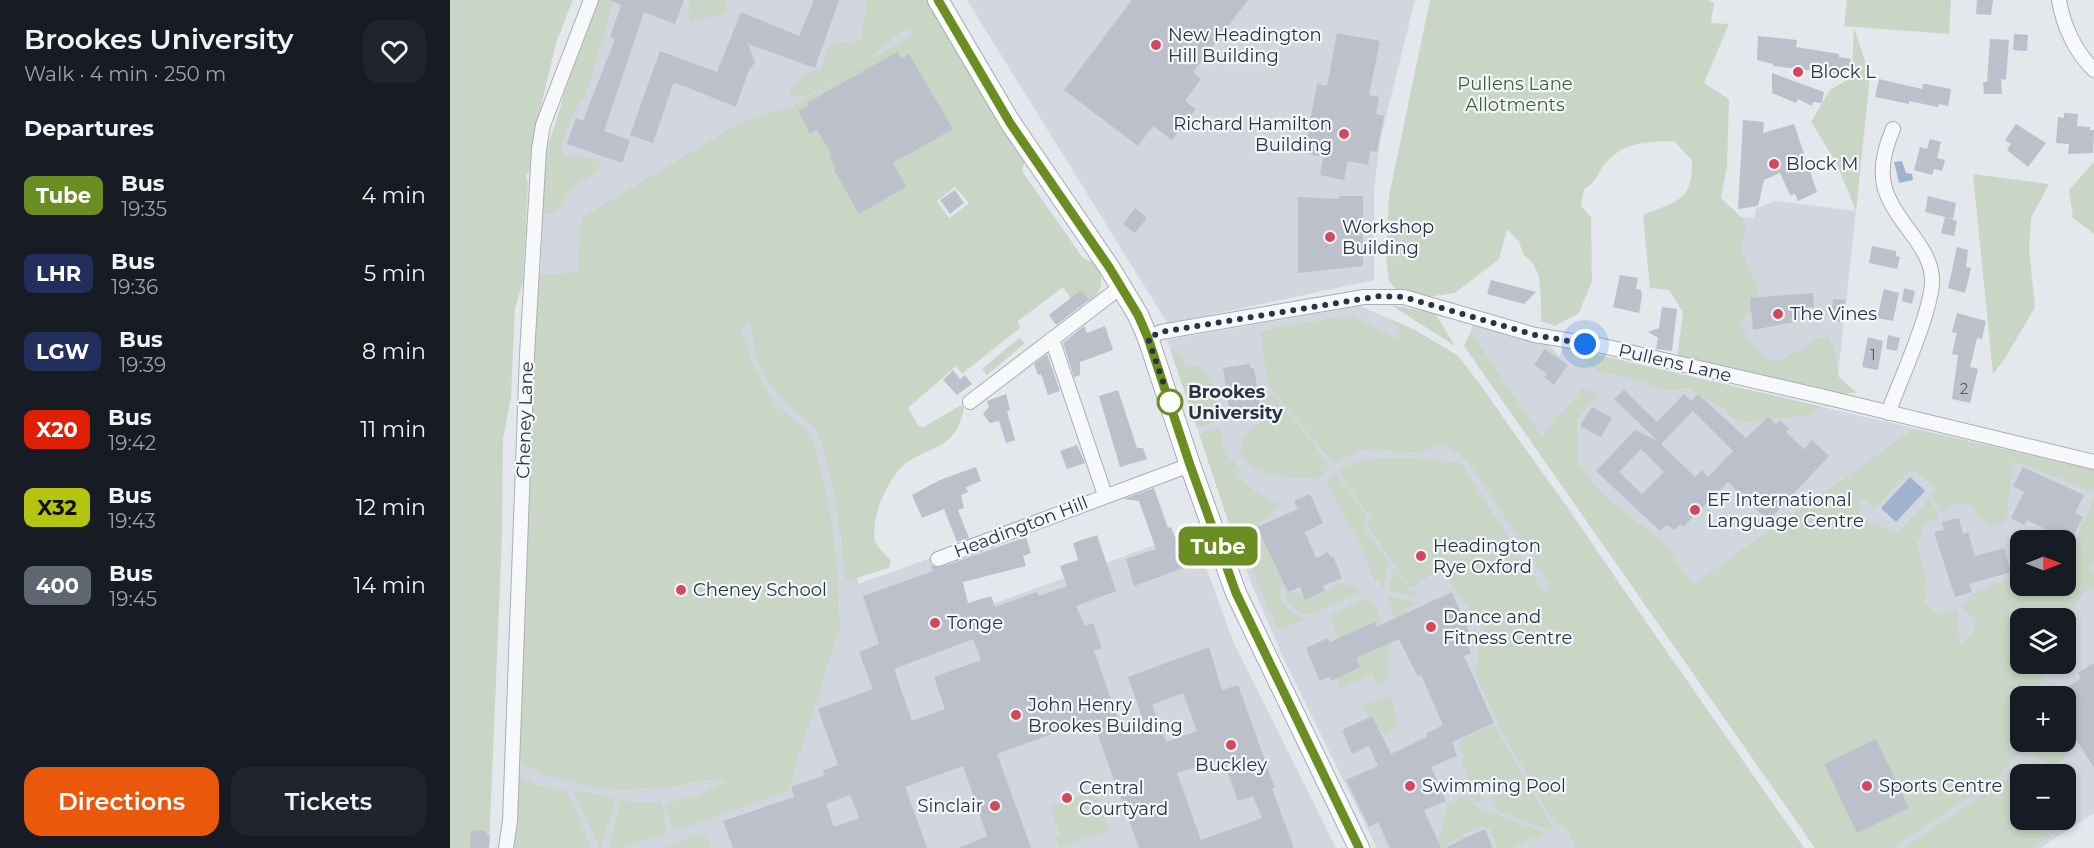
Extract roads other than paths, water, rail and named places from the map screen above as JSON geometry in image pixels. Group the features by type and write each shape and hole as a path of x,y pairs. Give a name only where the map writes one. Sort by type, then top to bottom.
{"main road":[{"path":"938,0 1010,123 1122,286 1148,338 1190,465 1246,617 1359,848"}],"street":[{"name":"Cheney Lane","path":"506,848 510,821 528,334 539,149 543,124 591,0"},
{"path":"2060,0 2062,16 2079,52 2094,70"},
{"path":"1888,413 1929,302 1932,278 1925,252 1886,196 1882,184 1882,158 1893,129"},
{"path":"970,402 1122,286"},
{"name":"Pullens Lane","path":"1148,338 1161,332 1364,297 1404,297 1535,335 1603,346 2094,462"},
{"name":"Headington Hill","path":"1052,339 1105,495"},
{"name":"Headington Hill","path":"938,559 1190,465"}],"water":[{"path":"1902,161 1906,173 1912,174 1913,180 1899,183 1894,162"},
{"path":"1910,477 1925,491 1896,522 1881,508"}],"place":[{"name":"New Headington Hill Building","path":"1156,45"},
{"name":"Block L","path":"1798,72"},
{"name":"Richard Hamilton Building","path":"1344,134"},
{"name":"Block M","path":"1774,164"},
{"name":"Workshop Building","path":"1330,237"},
{"name":"The Vines","path":"1778,314"},
{"name":"Brookes University","path":"1170,402"},
{"name":"EF International Language Centre","path":"1695,510"},
{"name":"Headington Rye Oxford","path":"1421,556"},
{"name":"Cheney School","path":"681,590"},
{"name":"Tonge","path":"935,623"},
{"name":"Dance and Fitness Centre","path":"1431,627"},
{"name":"John Henry Brookes Building","path":"1016,715"},
{"name":"Buckley","path":"1231,745"},
{"name":"Swimming Pool","path":"1410,786"},
{"name":"Sports Centre","path":"1867,786"},
{"name":"Central Courtyard","path":"1067,798"},
{"name":"Sinclair","path":"995,806"}],"park label":[{"name":"Pullens Lane Allotments","path":"1515,94"}]}
